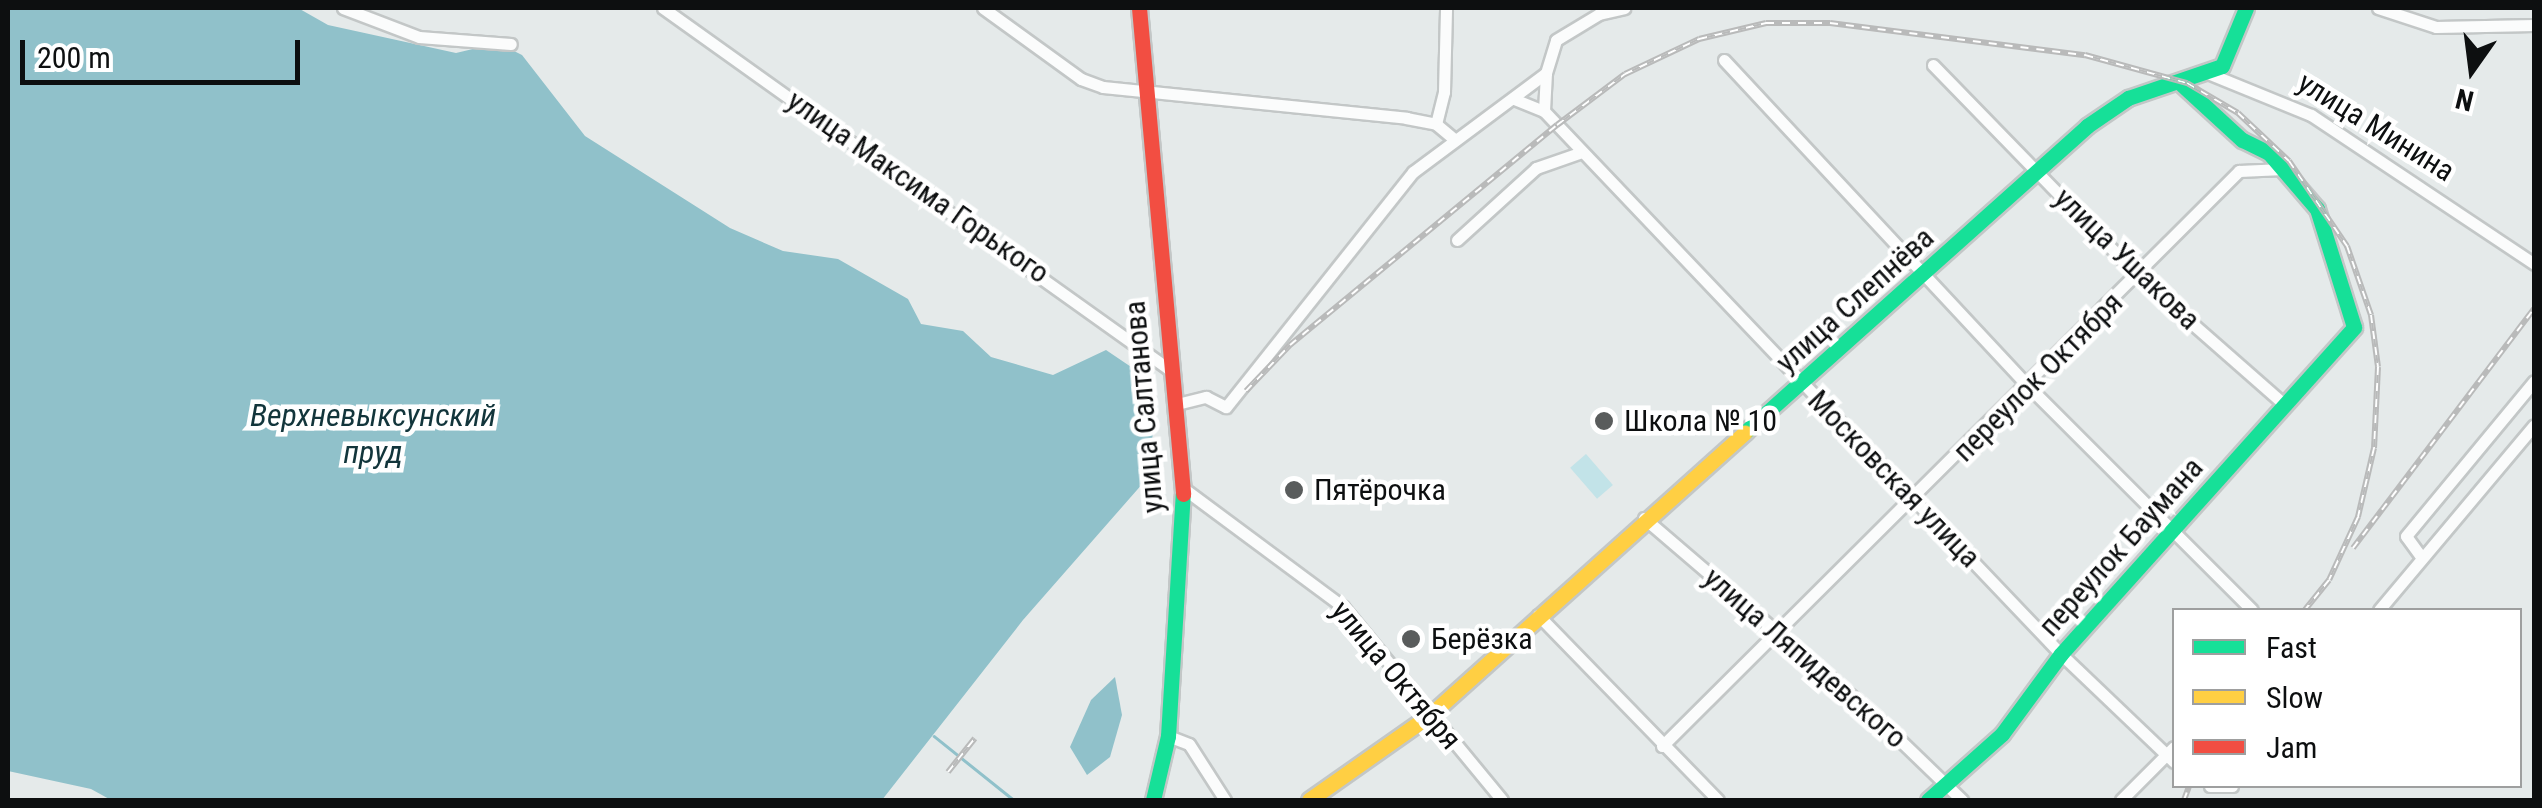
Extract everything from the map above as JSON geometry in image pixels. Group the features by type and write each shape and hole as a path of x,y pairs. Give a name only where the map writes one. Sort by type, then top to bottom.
{"street":[{"path":"343,8 419,37 511,44"},
{"name":"улица Максима Горького","path":"663,8 1170,370"},
{"path":"982,8 1081,79 1143,94 1436,124 1455,140"},
{"name":"улица Салтанова","path":"1140,8 1143,94 1183,488 1168,736 1154,800"},
{"path":"1436,124 1444,92 1446,8"},
{"path":"1514,99 1544,111 1546,74 1556,40 1599,14 1624,8"},
{"path":"2210,74 2229,54 2246,8"},
{"path":"2378,8 2436,27 2534,25"},
{"path":"1724,60 2029,387 2250,608"},
{"name":"улица Ушакова","path":"1933,65 2138,276 2285,405"},
{"path":"1177,404 1206,397 1226,407 1414,172 1546,74"},
{"name":"улица Слепнёва","path":"1309,800 1430,715 1644,518 1803,386 2108,110 2210,74"},
{"name":"улица Минина","path":"2210,74 2311,114 2534,264"},
{"path":"2181,84 2242,140 2283,169"},
{"name":"Московская улица","path":"1544,111 1579,154 2061,654 2172,755"},
{"path":"2242,140 2239,171 2283,169"},
{"path":"1457,240 1536,168 1579,154"},
{"name":"переулок Баумана","path":"1928,800 2002,734 2061,654 2354,327 2329,234 2318,208 2283,169"},
{"name":"переулок Октября","path":"1662,746 1776,630 2029,387 2239,171"},
{"path":"2422,558 2406,536 2534,381"},
{"path":"2380,608 2534,424"},
{"name":"улица Октября","path":"1183,488 1343,607 1502,800"},
{"name":"улица Ляпидевского","path":"1644,518 1776,630 1962,800"},
{"path":"1538,615 1718,800"},
{"path":"1168,736 1189,744 1224,800"},
{"path":"2121,800 2172,755"}],"shaded area":[{"path":"1586,454 1613,485 1597,499 1570,468"}],"water":[{"name":"Верхневыксунский пруд","path":"8,8 298,8 328,25 456,53 498,43 522,55 585,136 730,228 783,251 838,259 908,299 921,324 963,331 991,357 1053,375 1106,350 1143,375 1158,407 1144,482 1023,620 882,800 111,800 91,789 8,771"},
{"path":"1115,677 1122,715 1110,757 1087,775 1070,747 1091,700"}],"waterway":[{"path":"934,736 1014,800"}],"railway":[{"path":"1246,391 1290,345 1557,125 1625,74 1699,39 1766,23 1830,23 2085,55 2187,83 2238,113 2289,161 2347,246 2371,315 2378,367 2374,448 2358,517 2329,580 2307,608"},
{"path":"2353,548 2534,309"},
{"path":"948,772 975,738"},
{"path":"2184,800 2188,788"}],"traffic: fast":[{"path":"1745,432 2087,126 2128,98 2222,66 2246,8"},
{"path":"1928,800 2002,734 2061,654 2354,327 2317,209 2269,153 2242,140 2181,84"},
{"path":"1153,800 1168,736 1183,494"}],"traffic: slow":[{"path":"1309,800 1430,715 1745,432"}],"traffic: jam":[{"path":"1139,8 1183,494"}],"place":[{"name":"Школа № 10","path":"1604,421"},
{"name":"Пятёрочка","path":"1294,490"},
{"name":"Берёзка","path":"1411,639"}]}
